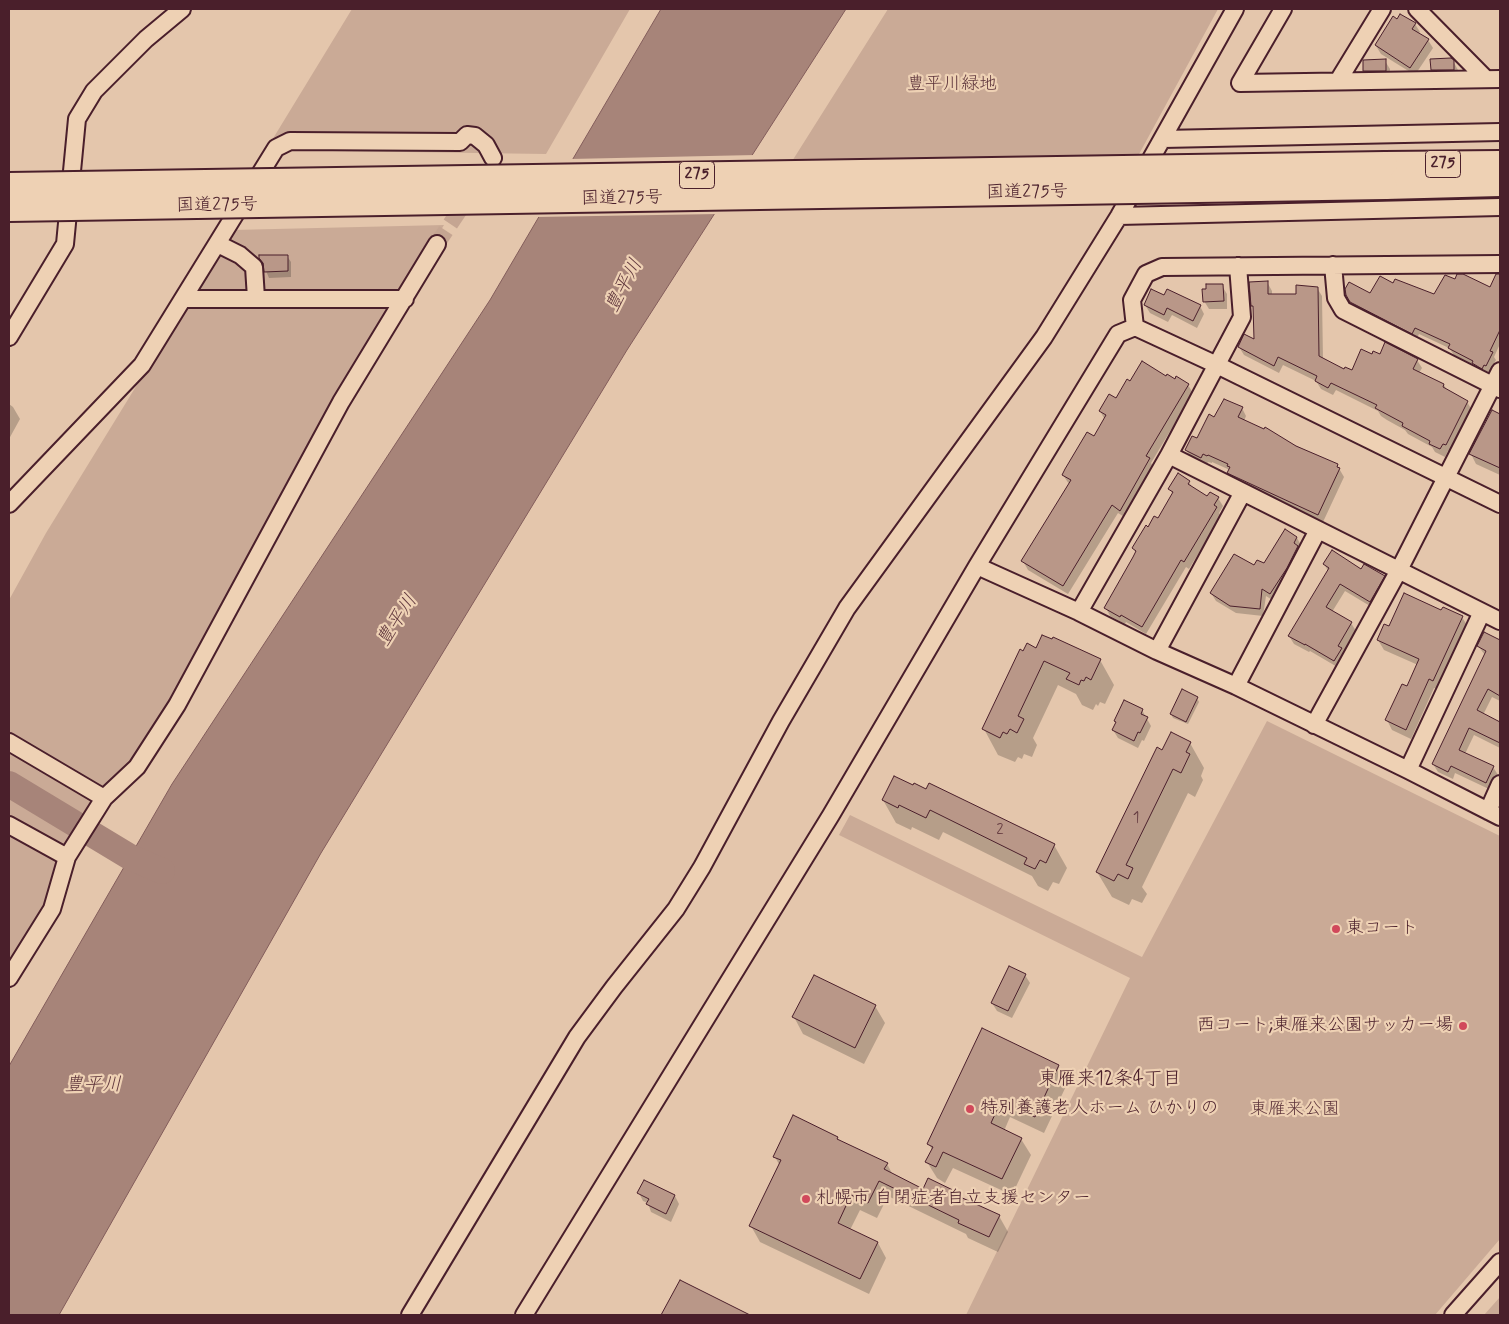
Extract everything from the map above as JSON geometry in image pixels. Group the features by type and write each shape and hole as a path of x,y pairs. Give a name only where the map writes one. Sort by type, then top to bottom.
{"highway":[{"name":"275","path":"1385,176 1500,163"},
{"name":"275","path":"1385,176 1500,184"},
{"name":"国道275号","path":"9,185 1385,176"},
{"name":"国道275号","path":"9,209 1385,176"}],"street":[{"path":"9,337 65,244 77,119 94,91 146,39 182,9"},
{"path":"410,1315 577,1037 614,986 682,901 781,721 847,608 1044,337 1120,216 1235,9"},
{"path":"1283,9 1240,83 1493,79"},
{"path":"1338,81 1382,9"},
{"path":"1417,9 1493,79"},
{"path":"1163,139 1500,132"},
{"path":"9,504 142,365 276,148 290,141 460,142 468,135 475,136 486,146 494,158"},
{"path":"1120,216 1500,207"},
{"path":"218,244 240,254 254,267 256,298"},
{"path":"9,978 52,909 67,856 104,799 137,767 177,705 341,402 437,244"},
{"path":"1135,327 1132,300 1146,274 1162,267 1500,264"},
{"path":"1314,725 1399,570 1498,382 1344,310 1336,298 1333,265"},
{"path":"1079,612 1168,455 1242,317 1238,266"},
{"path":"184,298 405,298"},
{"path":"524,1315 831,815 976,566 1118,334 1135,327 1217,365 1500,504"},
{"path":"1168,455 1500,621"},
{"path":"1157,651 1243,492"},
{"path":"1236,686 1318,530"},
{"path":"976,566 1236,686 1494,814 1500,784"},
{"path":"1408,770 1482,612"},
{"path":"9,742 104,799"},
{"path":"9,825 67,856"},
{"path":"1453,1315 1499,1265"}],"green space":[{"path":"352,9 630,9 546,154 266,150"},
{"name":"豊平川緑地","path":"888,9 1218,9 1138,156 789,166"},
{"path":"444,225 339,400 135,764 114,783 49,905 9,969 9,600 46,533 213,261 222,256 233,230"},
{"name":"東雁来公園","path":"1267,721 1500,836 1500,1239 1435,1315 966,1315 1130,978 839,835 850,815 1142,957"},
{"path":"1500,1297 1500,1315 1484,1315"}],"water":[{"name":"豊平川","path":"661,9 846,9 627,350 321,853 59,1315 9,1315 9,1066 172,784 490,300"}],"pier":[{"path":"755,155 718,214 536,217 570,159"}],"building":[{"path":"1400,14 1416,23 1412,29 1429,39 1410,68 1375,45 1393,16 1397,19"},
{"path":"1451,58 1454,60 1454,70 1431,70 1430,59"},
{"path":"1386,59 1386,71 1363,71 1363,60"},
{"path":"259,255 288,255 288,271 264,272 263,263"},
{"path":"1457,274 1463,274 1490,287 1496,274 1500,274 1500,330 1490,351 1493,352 1486,366 1484,365 1482,369 1472,363 1473,361 1448,348 1450,344 1415,328 1412,334 1350,302 1345,289 1349,282 1370,293 1380,276 1393,283 1395,279 1434,294 1445,275 1455,279"},
{"path":"1268,281 1268,294 1296,294 1296,285 1318,287 1319,356 1344,369 1345,367 1352,370 1361,349 1372,354 1373,351 1380,354 1385,342 1418,359 1413,369 1444,384 1443,387 1468,401 1446,445 1443,444 1440,449 1429,444 1430,441 1402,426 1403,423 1375,408 1377,405 1331,383 1328,388 1315,381 1317,376 1278,357 1274,366 1238,347 1244,334 1254,339 1253,306 1251,306 1249,282"},
{"path":"1206,284 1223,284 1224,301 1203,302 1202,289 1206,289"},
{"path":"1151,289 1164,295 1167,289 1201,305 1193,321 1167,308 1164,315 1144,305"},
{"path":"1142,361 1166,376 1167,374 1175,379 1176,376 1189,384 1146,456 1150,458 1120,511 1112,505 1063,586 1021,561 1071,480 1062,475 1065,469 1087,432 1094,436 1106,415 1099,411 1109,394 1116,398 1127,379 1130,381"},
{"path":"1224,399 1243,407 1238,417 1264,429 1265,427 1296,446 1338,464 1337,467 1340,468 1318,515 1227,473 1230,467 1227,466 1228,464 1208,455 1203,454 1201,458 1185,450 1192,436 1197,438 1209,414 1214,417"},
{"path":"1492,410 1500,414 1500,468 1469,454"},
{"path":"1178,473 1190,481 1188,484 1207,496 1210,492 1219,497 1214,505 1217,507 1184,562 1181,560 1142,627 1104,608 1136,551 1132,548 1146,525 1148,527 1154,516 1158,518 1173,492 1168,489"},
{"path":"1285,529 1297,537 1294,543 1298,546 1287,568 1270,594 1262,589 1260,609 1230,606 1210,593 1234,554 1254,565 1257,560 1264,563"},
{"path":"1332,550 1361,569 1364,564 1385,576 1370,602 1340,584 1326,607 1352,622 1338,646 1342,648 1334,661 1288,636 1329,568 1323,564"},
{"path":"1404,593 1441,610 1443,607 1463,616 1433,681 1429,679 1406,730 1385,720 1402,684 1407,686 1419,659 1377,640 1384,624 1389,626"},
{"path":"1484,632 1500,640 1500,696 1488,689 1477,710 1500,722 1500,743 1469,728 1459,750 1494,766 1486,783 1451,766 1448,772 1432,764 1486,651 1477,646"},
{"path":"1042,635 1052,639 1053,637 1101,659 1091,680 1086,677 1084,681 1081,680 1079,685 1066,679 1070,673 1044,661 1018,716 1024,719 1017,733 1010,729 1007,734 1003,732 1000,738 982,729 1020,649 1023,651 1027,643 1036,648"},
{"path":"1182,689 1198,697 1186,722 1170,714"},
{"path":"1124,700 1143,709 1141,714 1148,717 1134,741 1112,730"},
{"path":"1171,732 1191,742 1186,752 1190,754 1181,773 1173,769 1126,865 1133,868 1128,879 1118,874 1114,881 1096,872 1157,747 1162,750"},
{"path":"894,776 926,789 929,783 1055,844 1046,863 1040,860 1035,869 1024,864 1027,858 930,810 926,818 899,805 898,808 882,800"},
{"path":"1009,966 1026,974 1008,1011 991,1003"},
{"path":"814,975 876,1005 855,1048 792,1017"},
{"name":"特別養護老人ホーム ひかりの","path":"982,1028 1059,1065 1035,1117 1001,1101 991,1123 1022,1138 1002,1179 943,1152 936,1167 925,1162 933,1147 927,1144"},
{"name":"札幌市 自閉症者自立支援センター","path":"793,1115 838,1137 837,1139 888,1163 884,1169 923,1189 928,1178 959,1193 958,1196 1000,1215 989,1237 958,1223 959,1220 879,1181 868,1203 851,1195 838,1223 878,1242 860,1279 749,1226 781,1160 773,1157"},
{"path":"644,1180 675,1195 666,1214 646,1204 649,1199 637,1193"},
{"path":"680,1280 750,1315 661,1315"}],"waterway":[{"path":"9,784 130,857 162,871"}],"tunnel":[{"path":"437,244 469,196"}],"place":[{"name":"東コート","path":"1336,929"},
{"name":"西コート;東雁来公園サッカー場","path":"1463,1026"},
{"name":"特別養護老人ホーム ひかりの","path":"970,1109"},
{"name":"札幌市 自閉症者自立支援センター","path":"806,1199"}],"district":[{"name":"東雁来12条4丁目","path":"1110,1080"}]}
